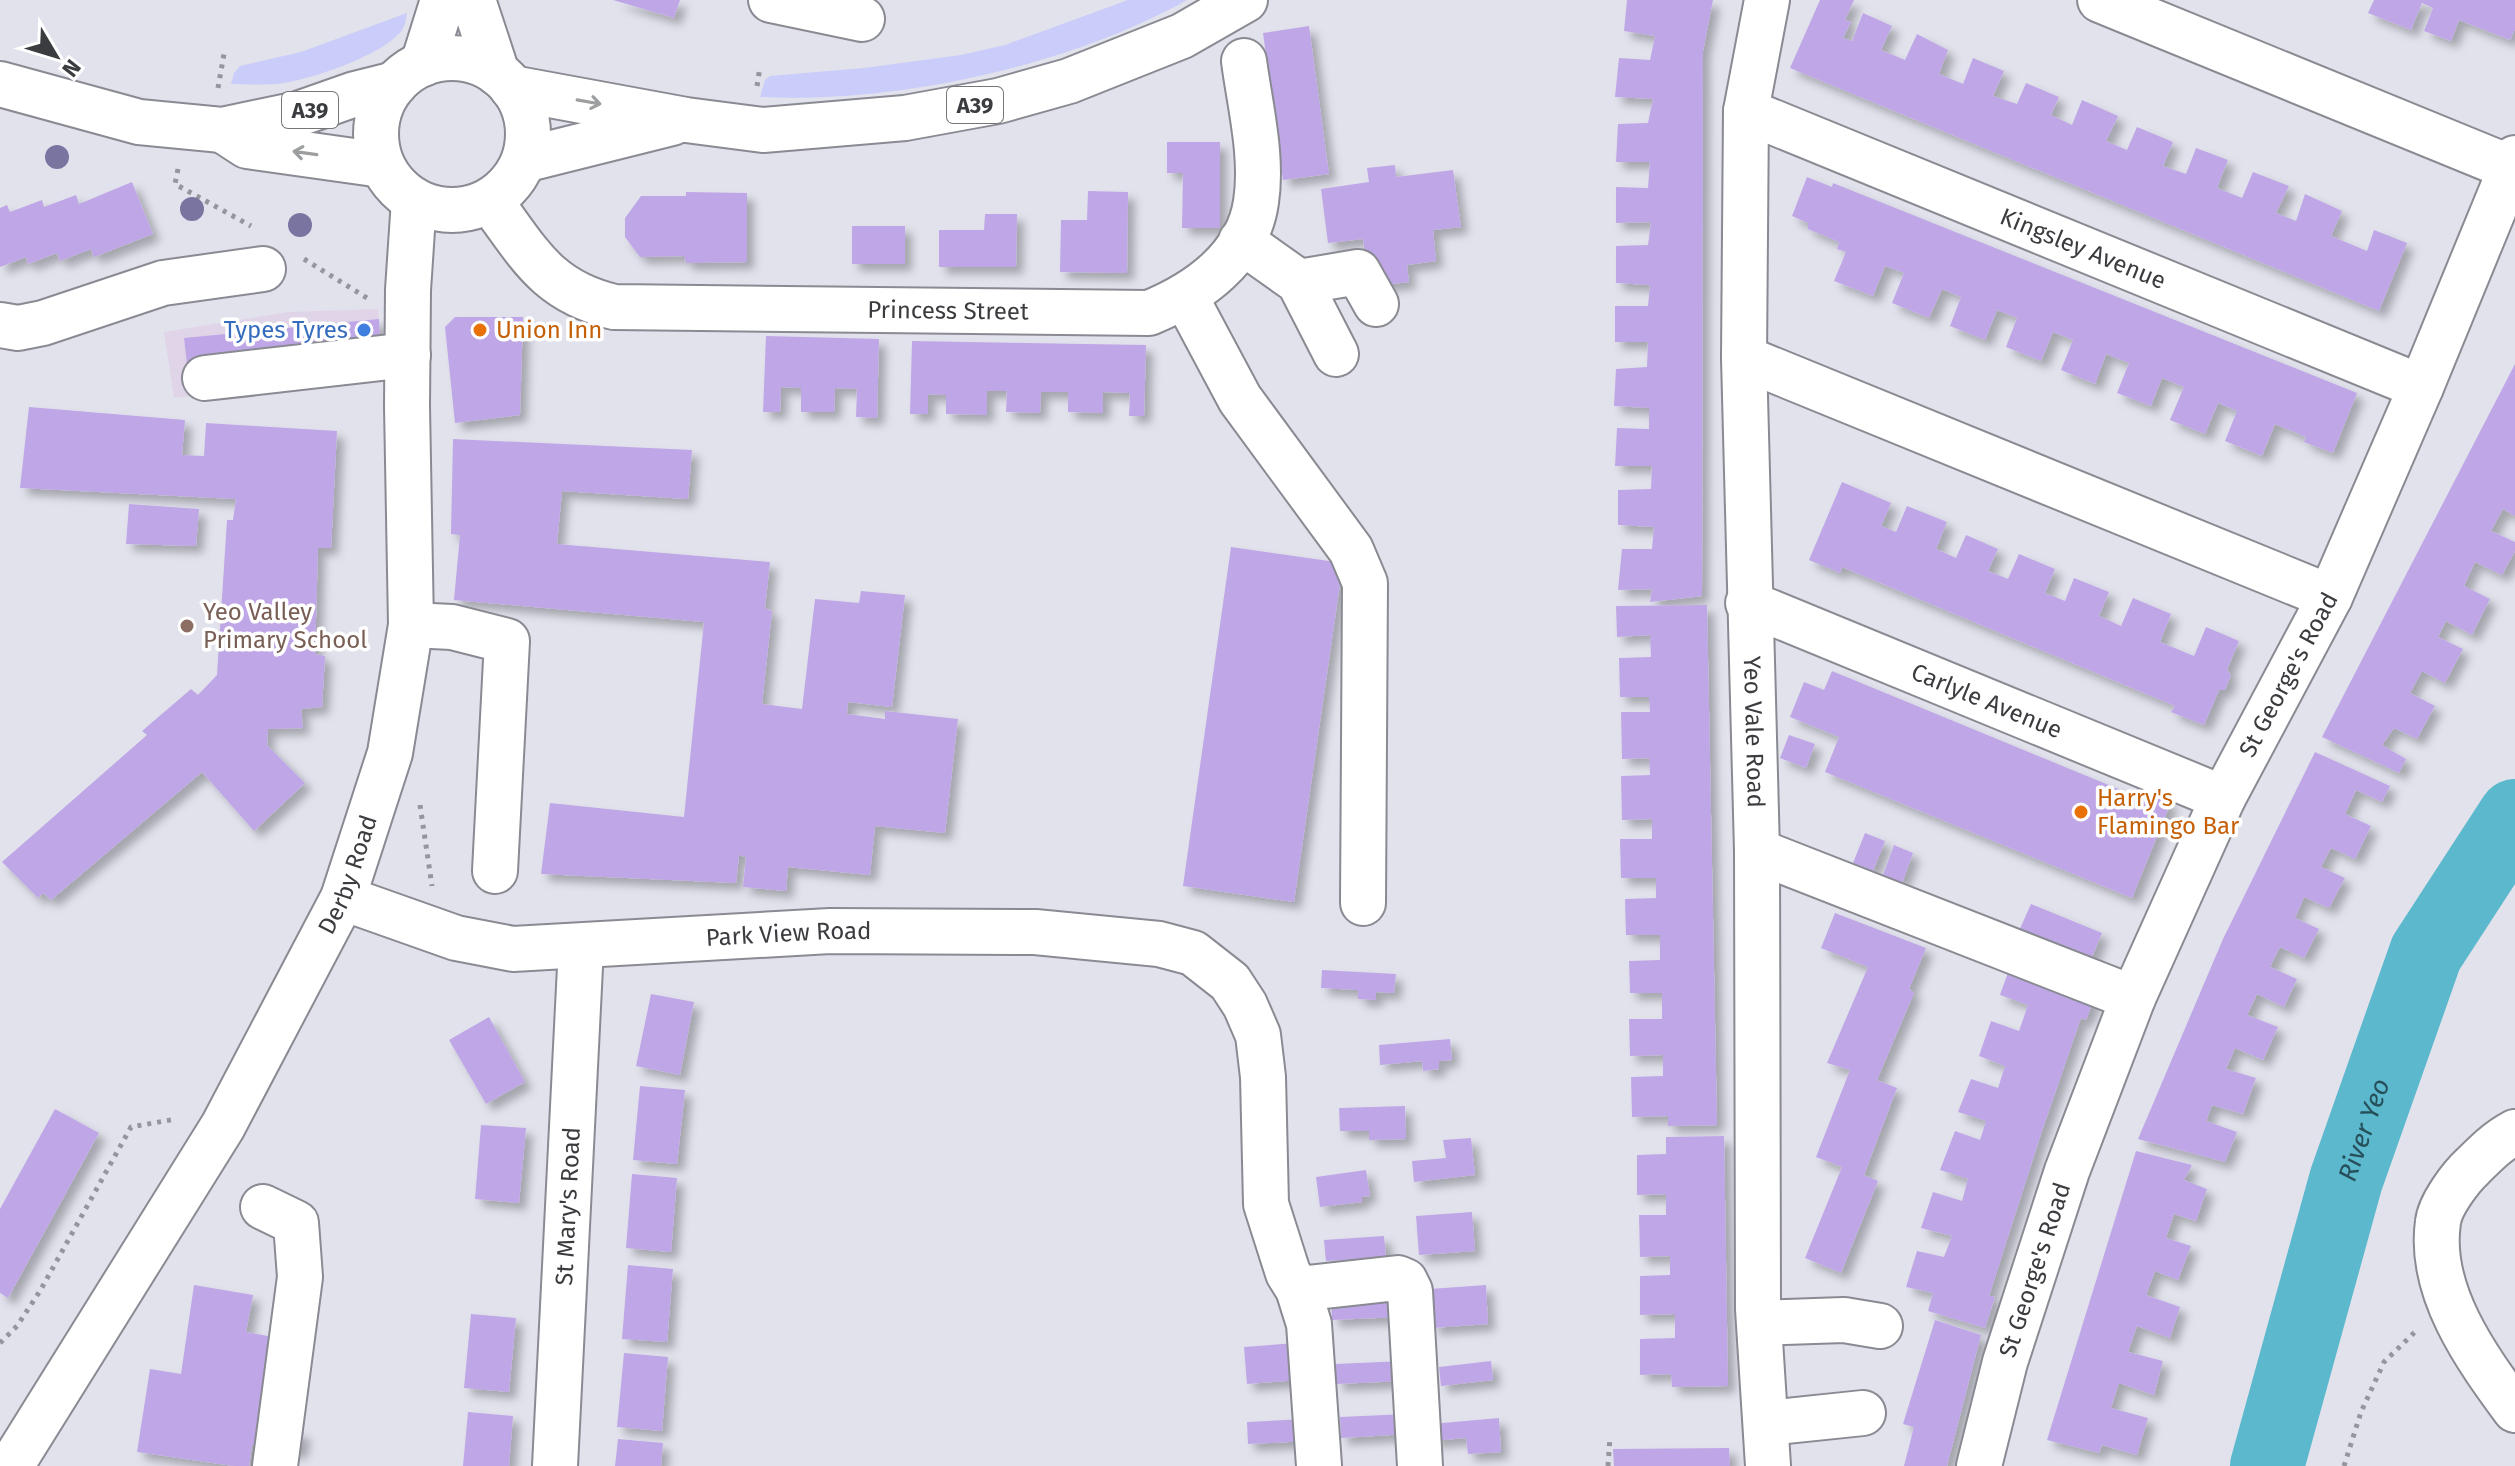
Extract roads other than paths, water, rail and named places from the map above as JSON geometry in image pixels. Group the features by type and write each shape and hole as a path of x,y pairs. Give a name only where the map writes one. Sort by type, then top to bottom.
{"street":[{"path":"443,0 409,74 383,102 377,123 377,144 382,165 395,185 414,200 439,209 465,209 490,201 516,176 524,160 529,135 525,110 505,80 473,0"},
{"path":"771,0 862,19"},
{"name":"A39","path":"505,80 686,120 763,130 905,118 998,101 1069,81 1182,36 1245,0"},
{"name":"Yeo Vale Road","path":"1767,0 1746,111 1744,358 1748,603 1757,851 1760,1323 1768,1466"},
{"path":"2100,0 2513,163"},
{"path":"409,74 448,58 474,61 505,80"},
{"name":"Princess Street","path":"490,201 536,264 551,278 590,301 614,307 1149,313 1185,296 1213,277 1241,241 1256,203 1257,163 1244,61"},
{"name":"A39","path":"0,84 139,122 222,130 298,114 409,74"},
{"name":"Kingsley Avenue","path":"1746,111 2421,387"},
{"name":"A39","path":"524,160 686,120"},
{"name":"A39","path":"222,130 247,146 382,165"},
{"name":"St George's Road","path":"1979,1466 2005,1362 2067,1171 2133,998 2223,798 2330,597 2513,163"},
{"name":"Derby Road","path":"11,1466 64,1385 232,1109 343,898 390,753 411,625 408,290 414,200"},
{"path":"1241,241 1299,282 1336,354"},
{"path":"0,325 18,328 163,283 263,269"},
{"path":"1299,282 1358,272 1376,304"},
{"path":"1185,296 1240,399 1351,550 1365,583 1363,903"},
{"path":"205,378 408,355"},
{"path":"1744,358 2330,597"},
{"name":"Carlyle Avenue","path":"1748,603 2223,798"},
{"path":"411,625 452,627 507,641 495,871"},
{"path":"1757,851 2133,998"},
{"name":"Park View Road","path":"343,898 438,932 513,949 830,931 1035,932 1159,944 1193,953 1230,982 1245,1005 1258,1035 1263,1077 1266,1204 1288,1273 1298,1289"},
{"name":"St Mary's Road","path":"555,1466 581,947"},
{"path":"2515,1132 2499,1140 2459,1180 2438,1220 2439,1268 2451,1308 2515,1410"},
{"path":"263,1207 296,1223 300,1277 275,1466"},
{"path":"1319,1466 1309,1324 1298,1289 1398,1278 1405,1281 1410,1291 1420,1466"},
{"path":"1760,1323 1844,1320 1880,1326"},
{"path":"1767,1423 1863,1413"}],"waterway":[{"name":"River Yeo","path":"2267,1466 2346,1180 2426,953 2515,816"}],"place":[{"name":"Types Tyres","path":"364,330"},
{"name":"Union Inn","path":"480,330"},
{"name":"Yeo Valley Primary School","path":"187,626"},
{"name":"Harry's Flamingo Bar","path":"2081,812"}]}
